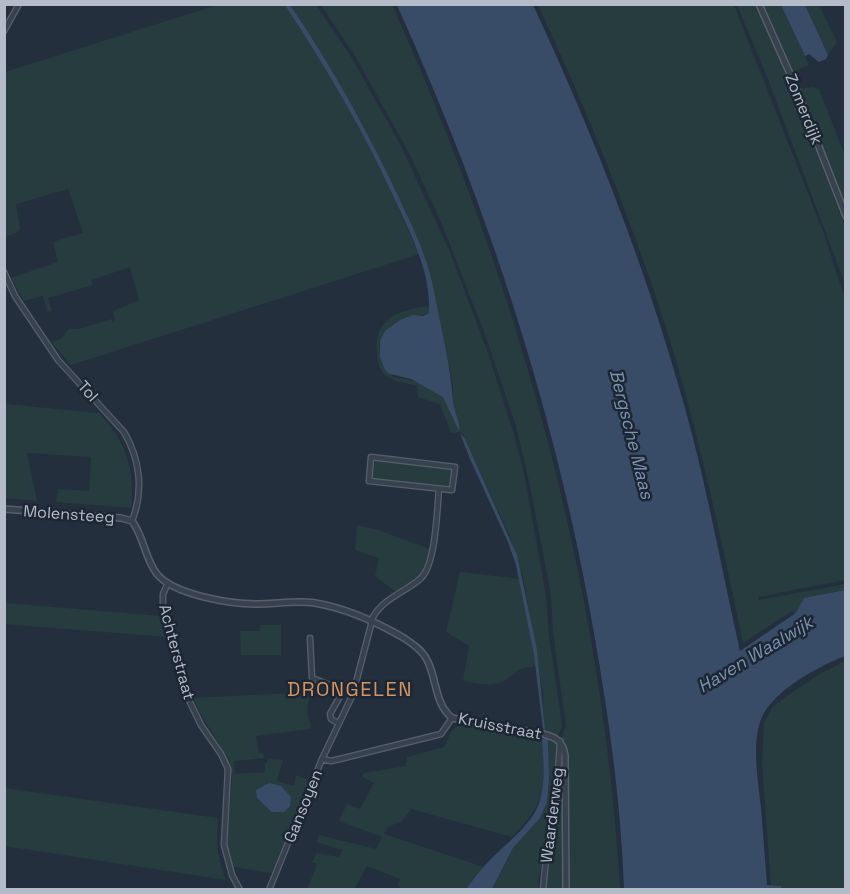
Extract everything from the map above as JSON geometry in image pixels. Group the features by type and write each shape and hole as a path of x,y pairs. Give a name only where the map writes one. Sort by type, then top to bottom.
{"street":[{"path":"4,31 19,4"},
{"name":"Zomerdijk","path":"759,4 798,93 846,216"},
{"name":"Tol","path":"4,272 15,296 58,360 124,432 130,442 140,485 132,521"},
{"path":"371,457 455,467 453,490 439,489 369,481 371,457"},
{"name":"Gansoyen","path":"269,890 322,759 352,694 376,612 398,593 420,580 426,572 434,534 439,489"},
{"name":"Molensteeg","path":"4,509 121,518 132,521"},
{"name":"Kruisstraat","path":"132,521 140,533 151,564 158,576 168,583 198,595 239,603 295,602 332,606 372,622 404,639 423,653 429,662 437,693 452,717 553,736 560,741 566,755 566,890"},
{"name":"Achterstraat","path":"168,583 163,594 163,604 188,698 228,769 224,845 232,875 240,890"},
{"path":"310,638 312,678 352,694"},
{"name":"Gansoyen","path":"338,723 331,719 330,714 343,691"},
{"path":"322,759 331,761 441,734 452,717"},
{"name":"Waarderweg","path":"543,890 555,809 560,741"}],"green space":[{"path":"285,4 323,64 358,126 419,254 71,365 51,342 61,339 69,329 79,329 112,319 113,323 115,320 113,311 139,300 130,267 91,280 93,285 48,298 52,311 47,312 43,296 24,301 11,278 58,262 53,242 83,233 68,189 16,204 20,229 5,237 5,72 217,5"},
{"path":"290,5 316,5 352,58 401,146 450,252 488,353 513,431 525,478 546,596 549,636 562,727 558,736 544,733 543,693 523,577 511,539 465,439 461,432 451,433 440,404 418,397 417,386 390,378 380,367 377,342 384,324 390,318 407,310 429,306 429,313 405,318 388,329 381,339 380,351 393,377 420,383 438,392 460,425 453,404 453,386 446,349 425,257 362,124"},
{"path":"321,5 392,5 437,111 478,218 515,327 546,437 573,548 594,661 610,775 620,889 568,889 567,773 561,739 566,726 553,633 551,595 516,426 487,340 442,224 410,155 354,54"},
{"path":"538,5 734,5 824,234 845,299 845,580 758,597 759,600 845,584 845,590 804,598 797,613 792,611 743,643 702,457 683,383 658,303 611,173"},
{"path":"737,5 756,5 783,64 845,226 845,284 766,74"},
{"path":"761,5 781,5 809,65 793,72"},
{"path":"805,5 819,5 837,42 828,55"},
{"path":"812,87 819,89 845,156 845,211 800,89"},
{"path":"5,404 99,413 116,434 127,456 132,481 131,508 56,502 58,489 89,491 91,457 27,453 37,501 5,498"},
{"path":"377,460 449,468 453,472 451,487 372,479 373,463"},
{"path":"357,525 378,530 430,549 422,573 396,592 375,576 379,558 355,550"},
{"path":"460,572 520,579 536,666 519,670 498,683 482,684 463,681 469,646 446,632"},
{"path":"5,603 161,616 166,637 5,624"},
{"path":"260,625 281,625 281,655 241,655 240,631 260,631"},
{"path":"845,661 845,889 781,890 781,886 771,886 762,764 764,722 773,707 784,698 818,675"},
{"path":"312,692 307,708 310,729 256,736 259,753 263,753 264,758 234,761 235,774 265,772 265,764 269,759 283,760 277,781 294,786 296,775 310,780 272,873 233,867 227,845 232,779 230,768 221,747 193,698"},
{"path":"461,723 542,739 544,770 542,792 538,803 512,837 411,809 402,821 388,827 384,834 484,867 466,889 400,889 398,886 400,879 367,866 354,889 307,890 317,864 312,862 317,853 339,857 343,850 316,842 319,835 376,849 382,837 339,821 347,804 360,809 374,783 362,777 364,773 406,766 407,757 444,747 451,732"},
{"path":"548,739 556,743 557,748 555,790 538,889 492,890 513,848 540,818 547,802"},
{"path":"561,752 564,889 545,890 557,814"},
{"path":"4,788 218,818 218,850 226,880 5,846"}],"water":[{"path":"285,5 290,5 348,98 386,171 419,242 433,287 448,359 459,431 443,397 411,379 390,374 385,370 380,357 380,341 385,331 400,320 413,315 423,316 429,313 424,269 408,227 357,125 330,76"},
{"path":"397,5 533,5 602,164 661,327 700,465 740,651 796,613 804,598 845,590 845,656 798,680 776,697 762,717 759,727 756,761 767,885 781,886 781,889 624,889 614,761 605,697 578,551 560,471 539,391 489,235 461,158"},
{"path":"781,5 805,5 828,55 826,59 819,62 809,54 805,56"},
{"path":"460,433 465,439 517,555 537,650 545,730 543,729 534,655 516,565"},
{"path":"542,739 548,739 549,778 547,802 540,818 513,848 492,889 466,889 487,863 519,833 537,809 543,785"},
{"path":"269,783 281,786 291,797 290,806 284,812 272,812 257,798 256,790"}],"district":[{"name":"DRONGELEN","path":"350,689"}],"water label":[{"name":"Bergsche Maas","path":"632,434"},
{"name":"Haven Waalwijk","path":"755,654"}]}
